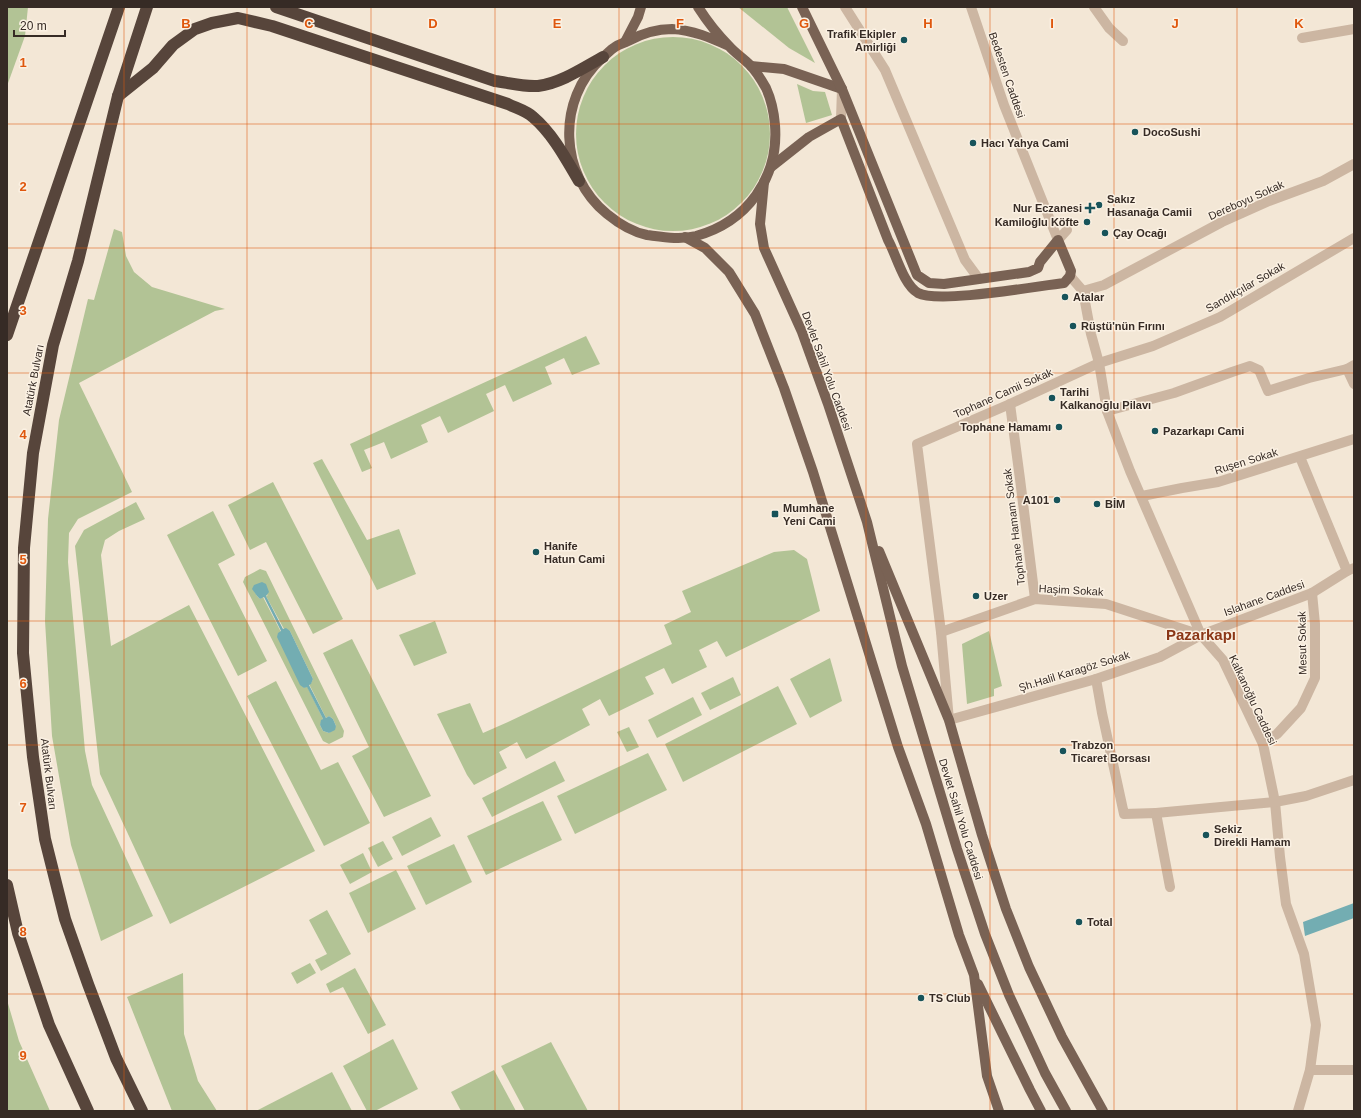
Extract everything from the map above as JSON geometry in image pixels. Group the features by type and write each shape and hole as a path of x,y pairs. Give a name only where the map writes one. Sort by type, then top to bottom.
{"highway":[{"path":"7,335 119,7"},
{"name":"Atatürk Bulvarı","path":"142,1111 116,1058 88,984 65,919 45,839 33,757 24,653 24,548 33,453 53,345 78,261 118,96 147,7"},
{"path":"276,7 495,81 538,86 558,81 603,57"},
{"path":"118,96 154,68 173,45 194,29 212,23 238,18 272,26 508,104 532,116 555,143 579,181"},
{"path":"7,885 18,933 49,1025 88,1111"}],"main road":[{"path":"625,42 638,17 641,7"},
{"name":"Devlet Sahil Yolu Caddesi","path":"698,7 708,22 729,46 751,66 766,89 774,114 776,141 771,167 759,192 742,212 720,227 695,236 668,238 642,234 617,223 597,206 579,181 570,152 569,122 576,93 592,67 615,47 625,42 642,34 672,29 701,34 729,46"},
{"path":"802,7 842,89 917,275 929,283 944,284 1029,272 1038,268 1040,262 1058,240 1071,271 1070,276 1064,283 1034,288 931,297 918,293 907,282 888,240 841,119"},
{"path":"751,66 784,69 842,89"},
{"name":"Devlet Sahil Yolu Caddesi","path":"771,167 809,137 841,119"},
{"name":"Devlet Sahil Yolu Caddesi","path":"764,182 760,224 764,248 802,332 828,404 867,522 950,720 982,835 1006,909 1029,967 1062,1037 1103,1111"},
{"path":"685,237 705,248 729,272 755,314 784,388 813,472 898,748 926,824 959,935 974,975 1041,1111"},
{"name":"Devlet Sahil Yolu Caddesi","path":"867,522 902,666 957,850 984,934 1009,995 1045,1073 1066,1111"},
{"path":"974,975 987,1076 999,1111"}],"street":[{"path":"845,7 885,70 965,260 979,279"},
{"name":"Bedesten Caddesi","path":"971,7 1004,105 1058,240"},
{"path":"1094,7 1109,28 1123,41"},
{"path":"1302,38 1354,29"},
{"path":"841,119 842,89"},
{"name":"Dereboyu Sokak","path":"1084,291 1104,285 1222,222 1269,201 1323,181 1354,164"},
{"path":"1058,240 1067,230"},
{"name":"Sandıkçılar Sokak","path":"1099,363 1153,346 1220,317 1354,238"},
{"path":"1070,276 1084,291"},
{"name":"Kalkanoğlu Caddesi","path":"1084,291 1091,334 1099,363 1107,410 1130,471 1201,635 1223,660 1263,744 1274,802 1286,904 1304,954 1316,1026 1310,1070 1298,1111"},
{"name":"Tophane Camii Sokak","path":"941,632 917,444 1010,404 1099,363"},
{"path":"1107,410 1174,393 1250,366 1259,370 1268,391 1351,367 1354,384"},
{"name":"Tophane Hamam Sokak","path":"1010,404 1034,599"},
{"name":"Ruşen Sokak","path":"1142,496 1218,482 1354,439"},
{"path":"1300,457 1350,570"},
{"name":"Islahane Caddesi","path":"1201,635 1312,593 1350,570"},
{"name":"Mesut Sokak","path":"1263,744 1278,734 1301,708 1315,678 1315,624 1312,593"},
{"name":"Haşim Sokak","path":"941,632 1034,599 1106,604 1201,635"},
{"path":"941,632 950,720"},
{"name":"Şh.Halil Karagöz Sokak","path":"950,720 1096,679 1160,657 1201,635"},
{"path":"1096,679 1124,814 1156,813 1274,802 1306,796 1354,780"},
{"path":"1156,813 1170,887"},
{"path":"1310,1070 1354,1070"}],"green space":[{"path":"7,7 28,7 25,36 7,86"},
{"path":"738,7 787,7 815,63 789,48"},
{"path":"673,37 692,39 710,44 727,53 742,65 754,80 763,97 768,115 770,134 768,153 763,171 754,188 742,203 727,215 710,224 692,229 673,231 654,229 636,224 619,215 604,203 592,188 583,171 578,153 576,134 578,115 583,97 592,80 604,65 619,53 636,44 654,39"},
{"path":"797,84 813,91 825,92 832,115 806,123"},
{"path":"114,229 122,232 126,256 134,272 152,287 225,309 215,311 79,383 132,492 78,519 69,533 68,562 85,751 92,785 153,916 101,941 71,845 52,736 45,621 48,519 59,420 88,299 94,300"},
{"path":"586,336 600,364 572,375 564,358 545,367 552,384 513,402 505,385 486,394 494,411 448,433 440,416 421,425 428,442 391,459 384,442 364,450 372,468 362,472 350,444"},
{"path":"322,459 367,540 399,529 416,574 377,590 313,463"},
{"path":"273,482 343,619 313,634 266,542 250,550 228,505"},
{"path":"136,502 145,519 119,531 105,540 101,555 111,646 189,605 315,851 170,924 100,774 75,546 84,530"},
{"path":"213,511 235,555 218,564 267,661 238,676 167,535"},
{"path":"794,550 807,559 820,611 726,657 717,641 699,650 707,667 672,684 664,668 645,677 654,694 609,716 600,699 582,709 590,725 526,759 517,742 499,752 507,768 474,785 467,775 437,714 470,703 483,733 508,722 672,644 664,625 691,612 682,591 774,552"},
{"path":"260,569 266,571 344,731 343,737 329,744 323,741 243,582 245,577","holes":["253,589 268,595 266,596 284,629 290,631 313,679 309,684 326,718 329,716 333,719 336,726 329,733 323,731 320,725 323,719 307,686 304,688 281,632 263,597 260,599"]},
{"path":"435,621 447,653 414,666 399,635"},
{"path":"989,631 1002,686 994,689 994,696 967,704 962,644"},
{"path":"352,639 431,796 384,817 352,756 369,747 323,653"},
{"path":"830,658 842,701 810,718 790,679"},
{"path":"733,677 741,695 710,710 701,693"},
{"path":"276,681 321,770 338,762 370,823 324,846 247,696"},
{"path":"778,686 797,724 683,782 665,744"},
{"path":"693,697 702,715 657,738 648,720"},
{"path":"629,727 639,747 627,752 617,732"},
{"path":"648,753 667,790 575,834 557,796"},
{"path":"555,761 565,781 492,817 482,798"},
{"path":"543,801 562,840 486,875 467,836"},
{"path":"431,817 441,836 402,856 392,837"},
{"path":"383,841 393,859 378,867 368,848"},
{"path":"454,844 472,882 426,905 407,866"},
{"path":"363,853 372,872 350,884 340,865"},
{"path":"396,870 416,909 368,933 349,893"},
{"path":"327,910 351,954 321,971 315,960 327,954 309,920"},
{"path":"310,963 316,973 297,984 291,973"},
{"path":"355,968 386,1025 368,1034 343,987 330,993 326,984"},
{"path":"183,973 184,1034 198,1081 217,1111 172,1111 127,997"},
{"path":"7,1000 19,1041 50,1111 7,1111"},
{"path":"393,1039 418,1089 375,1111 367,1111 343,1066"},
{"path":"551,1042 588,1111 525,1111 501,1066"},
{"path":"494,1070 516,1111 461,1111 451,1092"},
{"path":"332,1072 352,1111 256,1111"}],"water":[{"path":"262,582 266,584 269,592 266,596 283,629 286,628 290,631 313,679 309,685 326,718 329,716 333,719 336,726 335,730 329,733 323,731 320,725 321,720 323,719 307,687 304,688 300,685 277,637 278,633 281,631 264,597 260,599 252,589 254,585"},
{"path":"1354,903 1354,918 1305,936 1303,922"}],"place":[{"name":"Trafik Ekipler Amirliği","path":"904,40"},
{"name":"DocoSushi","path":"1135,132"},
{"name":"Hacı Yahya Cami","path":"973,143"},
{"name":"Sakız Hasanağa Camii","path":"1099,205"},
{"name":"Nur Eczanesi","path":"1090,208"},
{"name":"Kamiloğlu Köfte","path":"1087,222"},
{"name":"Çay Ocağı","path":"1105,233"},
{"name":"Atalar","path":"1065,297"},
{"name":"Rüştü'nün Fırını","path":"1073,326"},
{"name":"Tarihi Kalkanoğlu Pilavı","path":"1052,398"},
{"name":"Tophane Hamamı","path":"1059,427"},
{"name":"Pazarkapı Cami","path":"1155,431"},
{"name":"A101","path":"1057,500"},
{"name":"BİM","path":"1097,504"},
{"name":"Mumhane Yeni Cami","path":"775,514"},
{"name":"Hanife Hatun Cami","path":"536,552"},
{"name":"Uzer","path":"976,596"},
{"name":"Trabzon Ticaret Borsası","path":"1063,751"},
{"name":"Sekiz Direkli Hamam","path":"1206,835"},
{"name":"Total","path":"1079,922"},
{"name":"TS Club","path":"921,998"}],"district":[{"name":"Pazarkapı","path":"1201,634"}]}
